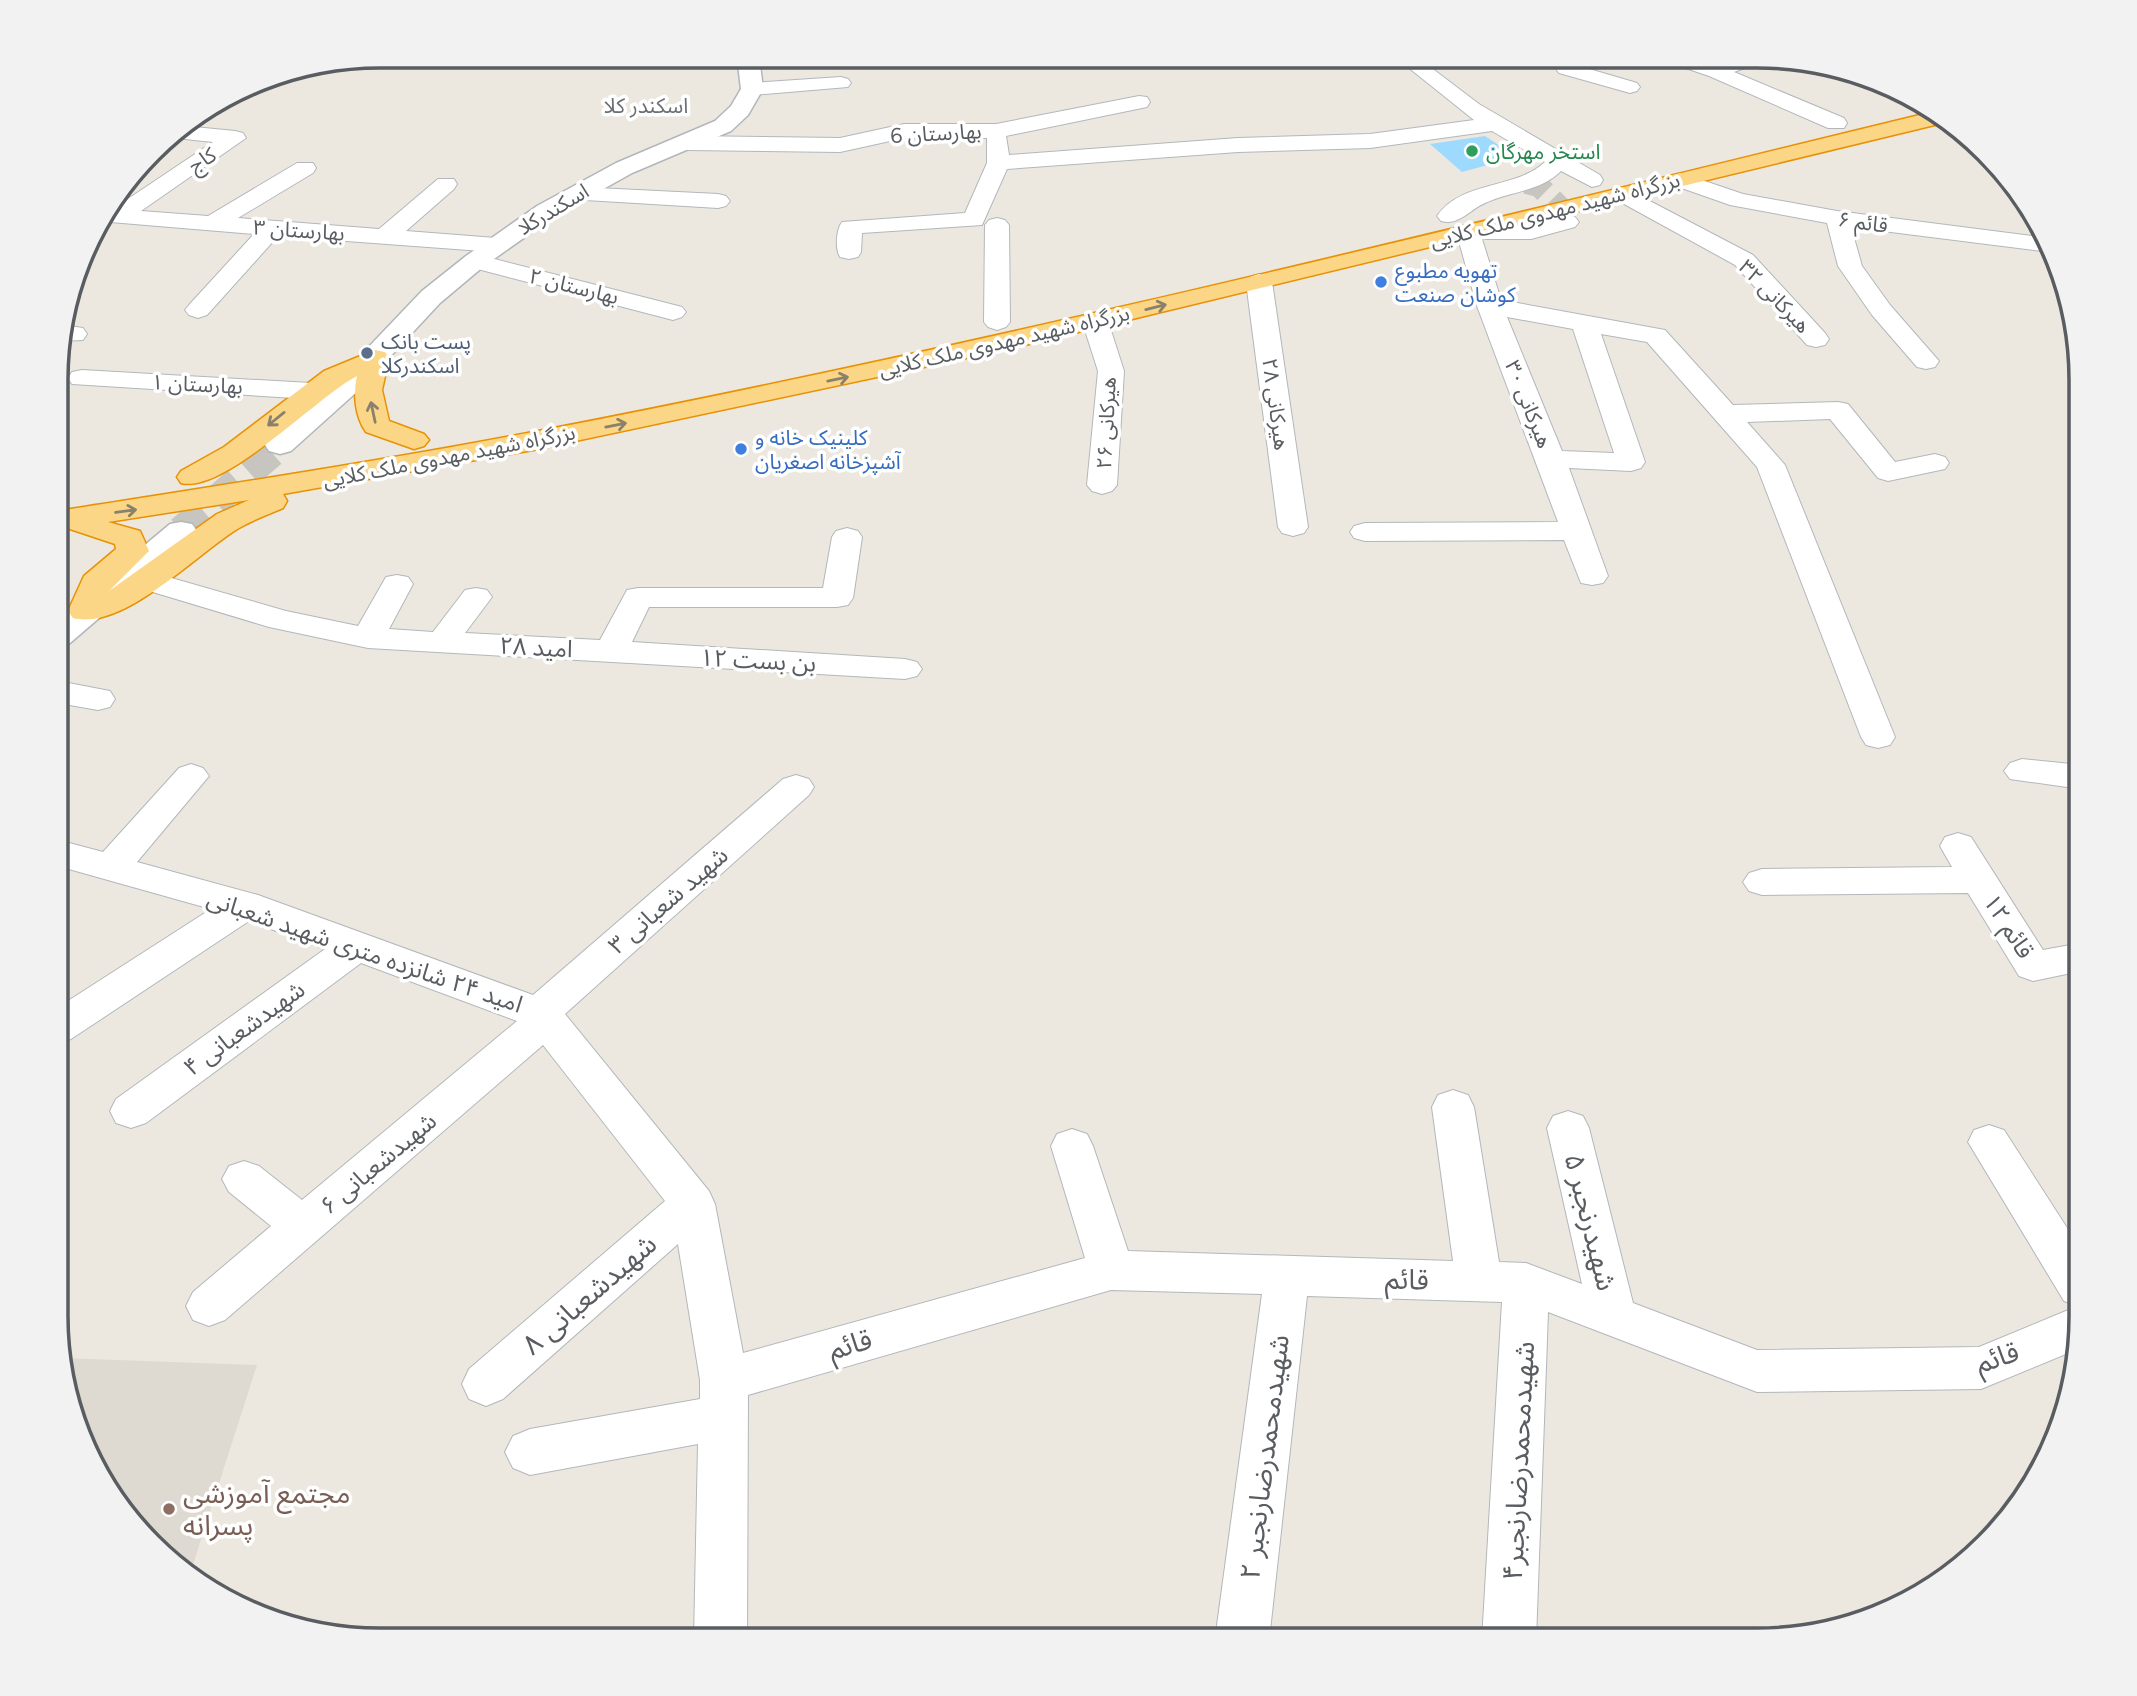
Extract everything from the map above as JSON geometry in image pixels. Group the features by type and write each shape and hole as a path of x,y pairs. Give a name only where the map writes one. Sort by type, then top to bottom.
{"highway":[{"name":"بزرگراه شهید مهدوی ملک کلایی","path":"68,511 319,481 659,416 1095,321 1259,282 1459,223 1592,180 1907,107"},
{"name":"بزرگراه شهید مهدوی ملک کلایی","path":"68,510 192,477 414,440 649,395 1459,223 1623,194 1928,120"},
{"path":"192,477 235,453 311,391 346,367 375,358 368,390 376,426 414,440"},
{"path":"193,534 319,481"},
{"path":"68,515 128,538 133,551"},
{"path":"181,519 205,524 147,580 118,600 85,611 96,583 163,524 181,519"}],"street":[{"path":"749,68 752,89 841,83"},
{"path":"1419,68 1493,124 1592,180"},
{"path":"1567,68 1630,87"},
{"path":"1704,68 1836,123"},
{"path":"1716,72 1727,68"},
{"name":"اسکندرکلا","path":"280,445 350,383 431,297 475,261 546,211 624,168 723,126 740,110 752,89"},
{"name":"بهارستان 6","path":"688,143 841,145 904,131 996,131 1139,102"},
{"path":"998,163 1238,145 1370,141 1493,124"},
{"path":"849,252 850,228 974,220 998,163 996,131"},
{"name":"کاج","path":"120,209 235,138 189,134"},
{"path":"1558,161 1552,170 1541,177 1474,198 1459,223 1507,234 1549,229 1567,222"},
{"path":"211,223 305,168"},
{"name":"قائم ۶","path":"1681,180 1738,200 1837,218 2038,244"},
{"path":"384,237 446,184"},
{"path":"577,194 718,201"},
{"name":"هیرکانی ۳۲","path":"1623,194 1744,260 1816,339"},
{"name":"بهارستان ۳","path":"116,215 496,246"},
{"path":"1837,218 1850,266 1881,310 1926,361"},
{"name":"هیرکانی ۳۰","path":"1459,223 1551,459 1574,531 1592,576"},
{"path":"997,225 997,321"},
{"path":"198,310 272,228"},
{"name":"بهارستان ۲","path":"475,261 673,312"},
{"name":"هیرکانی ۲۸","path":"1259,282 1293,527"},
{"path":"1490,306 1656,336 1771,465 1878,737"},
{"name":"هیرکانی ۲۶","path":"1095,321 1111,371 1102,485"},
{"path":"1551,459 1631,462 1584,323"},
{"name":"بهارستان ۱","path":"82,378 311,391"},
{"path":"1726,414 1838,410 1888,472 1935,463"},
{"path":"1366,532 1574,531"},
{"path":"68,627 85,611 193,534"},
{"path":"611,651 638,597 837,598 847,537"},
{"name":"امید ۲۸","path":"147,580 280,620 368,638 611,651"},
{"path":"368,638 397,584"},
{"path":"442,642 476,597"},
{"name":"بن بست ۱۲","path":"611,651 905,668"},
{"path":"68,694 98,699"},
{"path":"2022,771 2069,776"},
{"path":"110,868 191,776"},
{"name":"شهید شعبانی ۳","path":"543,1016 796,788"},
{"name":"قائم ۱۲","path":"1958,846 2033,966 2069,959"},
{"name":"امید ۲۴ شانزده متری شهید شعبانی","path":"68,856 245,905 543,1016 693,1204 724,1399 720,1628"},
{"path":"1762,882 1980,880"},
{"path":"68,1021 245,905"},
{"name":"شهیدشعبانی ۴","path":"131,1111 357,946"},
{"name":"شهیدشعبانی ۶","path":"209,1306 543,1016"},
{"name":"شهیدمحمدرضارنجبر۴","path":"1453,1107 1503,1282 1509,1628"},
{"name":"شهیدرنجبر ۵","path":"1568,1128 1613,1316"},
{"path":"1989,1142 2069,1269"},
{"path":"1072,1146 1111,1270"},
{"path":"244,1179 303,1226"},
{"name":"شهیدشعبانی ۸","path":"486,1384 693,1204"},
{"name":"قائم","path":"530,1452 724,1399 1111,1270 1503,1282 1613,1316 1757,1371 1981,1368 2068,1331"},
{"name":"شهیدمحمدرضارنجبر ۲","path":"1243,1628 1287,1275"}],"shaded area":[{"name":"مجتمع آموزشی پسرانه","path":"71,1358 257,1365 193,1565 146,1521 110,1472 85,1416"}],"water":[{"name":"استخر مهرگان","path":"1485,136 1517,157 1462,172 1430,144"}],"tunnel":[{"path":"1526,183 1539,186 1567,214 1567,222"},
{"path":"181,531 280,445"}],"place":[{"name":"استخر مهرگان","path":"1472,151"},
{"name":"تهویه مطبوع کوشان صنعت","path":"1381,282"},
{"name":"پست بانک اسکندرکلا","path":"367,353"},
{"name":"کلینیک خانه و آشپزخانه اصغریان","path":"741,449"},
{"name":"مجتمع آموزشی پسرانه","path":"169,1509"}],"district":[{"name":"اسکندر کلا","path":"646,105"}]}
